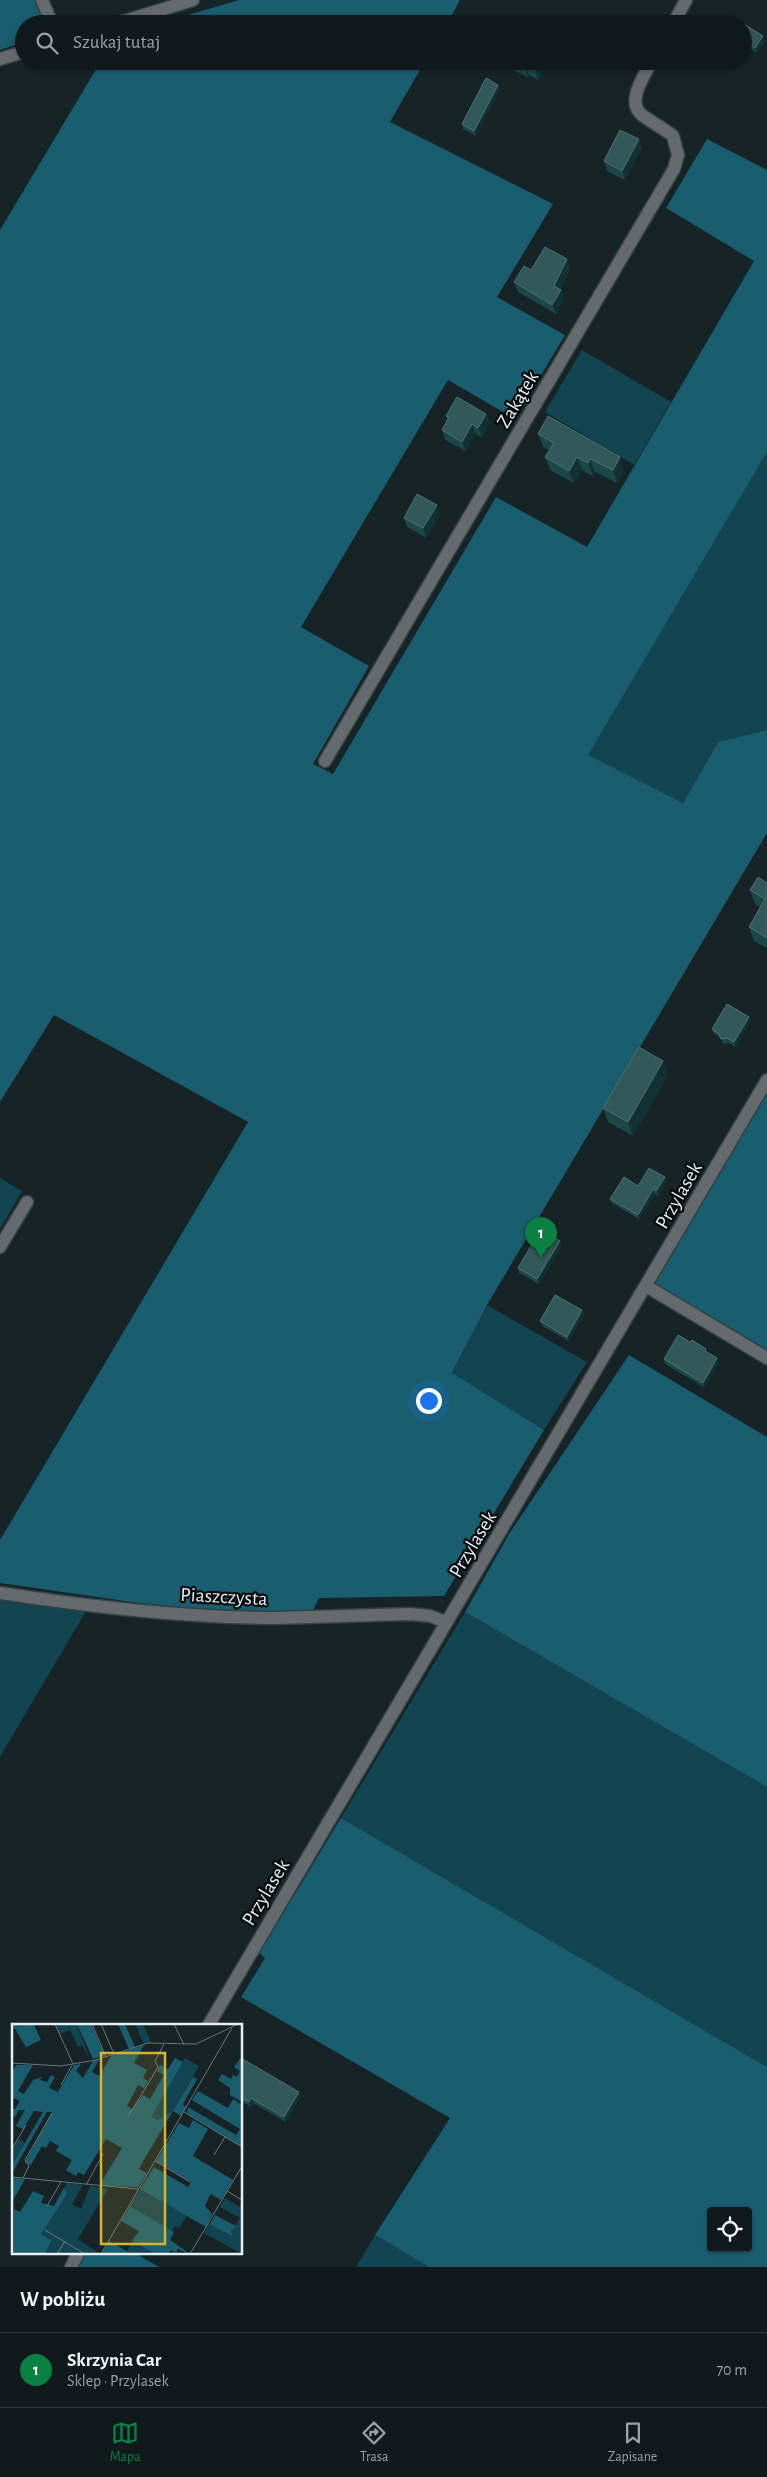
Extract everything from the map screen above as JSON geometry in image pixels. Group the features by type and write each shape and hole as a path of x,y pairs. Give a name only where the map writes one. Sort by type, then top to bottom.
{"street":[{"path":"42,0 48,15"},
{"path":"135,15 157,5 193,0"},
{"path":"678,15 686,0"},
{"path":"0,59 15,55"},
{"name":"Zakątek","path":"325,761 674,169 678,155 674,136 640,113 636,103 638,88 647,70"},
{"name":"Przylasek","path":"209,2024 767,1080"},
{"path":"0,1247 27,1202"},
{"path":"646,1286 767,1358"},
{"name":"Piaszczysta","path":"0,1593 86,1606 194,1615 275,1618 410,1614 430,1616 446,1622"},
{"path":"70,2267 77,2254"}],"shaded area":[{"path":"0,0 35,0 42,15 15,15 15,45 0,50"},
{"path":"239,0 460,0 452,15 188,15"},
{"path":"96,70 420,70 390,122 553,204 497,297 565,335 515,419 448,380 301,627 369,666 313,764 333,774 496,497 587,547 754,261 666,208 707,139 767,170 767,452 588,755 683,803 718,742 767,730 767,833 487,1305 452,1373 544,1430 444,1596 319,1598 312,1612 213,1610 139,1603 0,1583 0,1540 248,1122 54,1015 0,1102 0,230"},
{"path":"582,350 671,402 634,465 545,412"},
{"path":"767,452 767,730 718,742 683,803 587,755"},
{"path":"767,1091 767,1350 654,1283"},
{"path":"0,1178 22,1191 0,1229"},
{"path":"487,1305 587,1362 544,1430 452,1374"},
{"path":"629,1355 767,1437 767,1787 465,1612 509,1534"},
{"path":"0,1599 86,1611 0,1757"},
{"path":"465,1612 767,1787 767,2067 341,1818"},
{"path":"341,1818 767,2067 767,2267 429,2267 375,2235 450,2118 241,1997 265,1958 259,1953"},
{"path":"375,2235 429,2267 356,2267"},
{"path":"86,2254 137,2254 159,2267 79,2267"}],"building":[{"path":"752,29 763,36 755,48 752,46"},
{"path":"486,78 498,85 474,131 462,124"},
{"path":"620,130 639,139 622,171 604,161"},
{"path":"545,247 567,259 554,286 561,290 552,305 514,282 524,266 531,270"},
{"path":"457,397 486,414 478,428 472,424 462,442 442,430 449,417 446,416"},
{"path":"548,416 620,457 613,470 590,459 588,463 577,457 569,471 545,457 554,443 538,434"},
{"path":"417,494 437,505 423,528 404,518"},
{"path":"758,877 767,883 767,938 749,927 765,899 750,890"},
{"path":"727,1004 749,1017 734,1042 727,1038 721,1039 719,1034 712,1029"},
{"path":"639,1047 663,1061 628,1122 603,1108"},
{"path":"649,1168 665,1177 656,1191 653,1189 638,1215 610,1199 624,1177 638,1186"},
{"path":"541,1229 560,1241 537,1279 518,1268"},
{"path":"555,1295 582,1310 567,1337 540,1321"},
{"path":"678,1335 690,1342 692,1340 717,1358 703,1383 664,1359"},
{"path":"242,2059 299,2092 284,2117 251,2098 249,2102 242,2098"}],"place":[{"name":"Skrzynia Car","path":"541,1258"}]}
